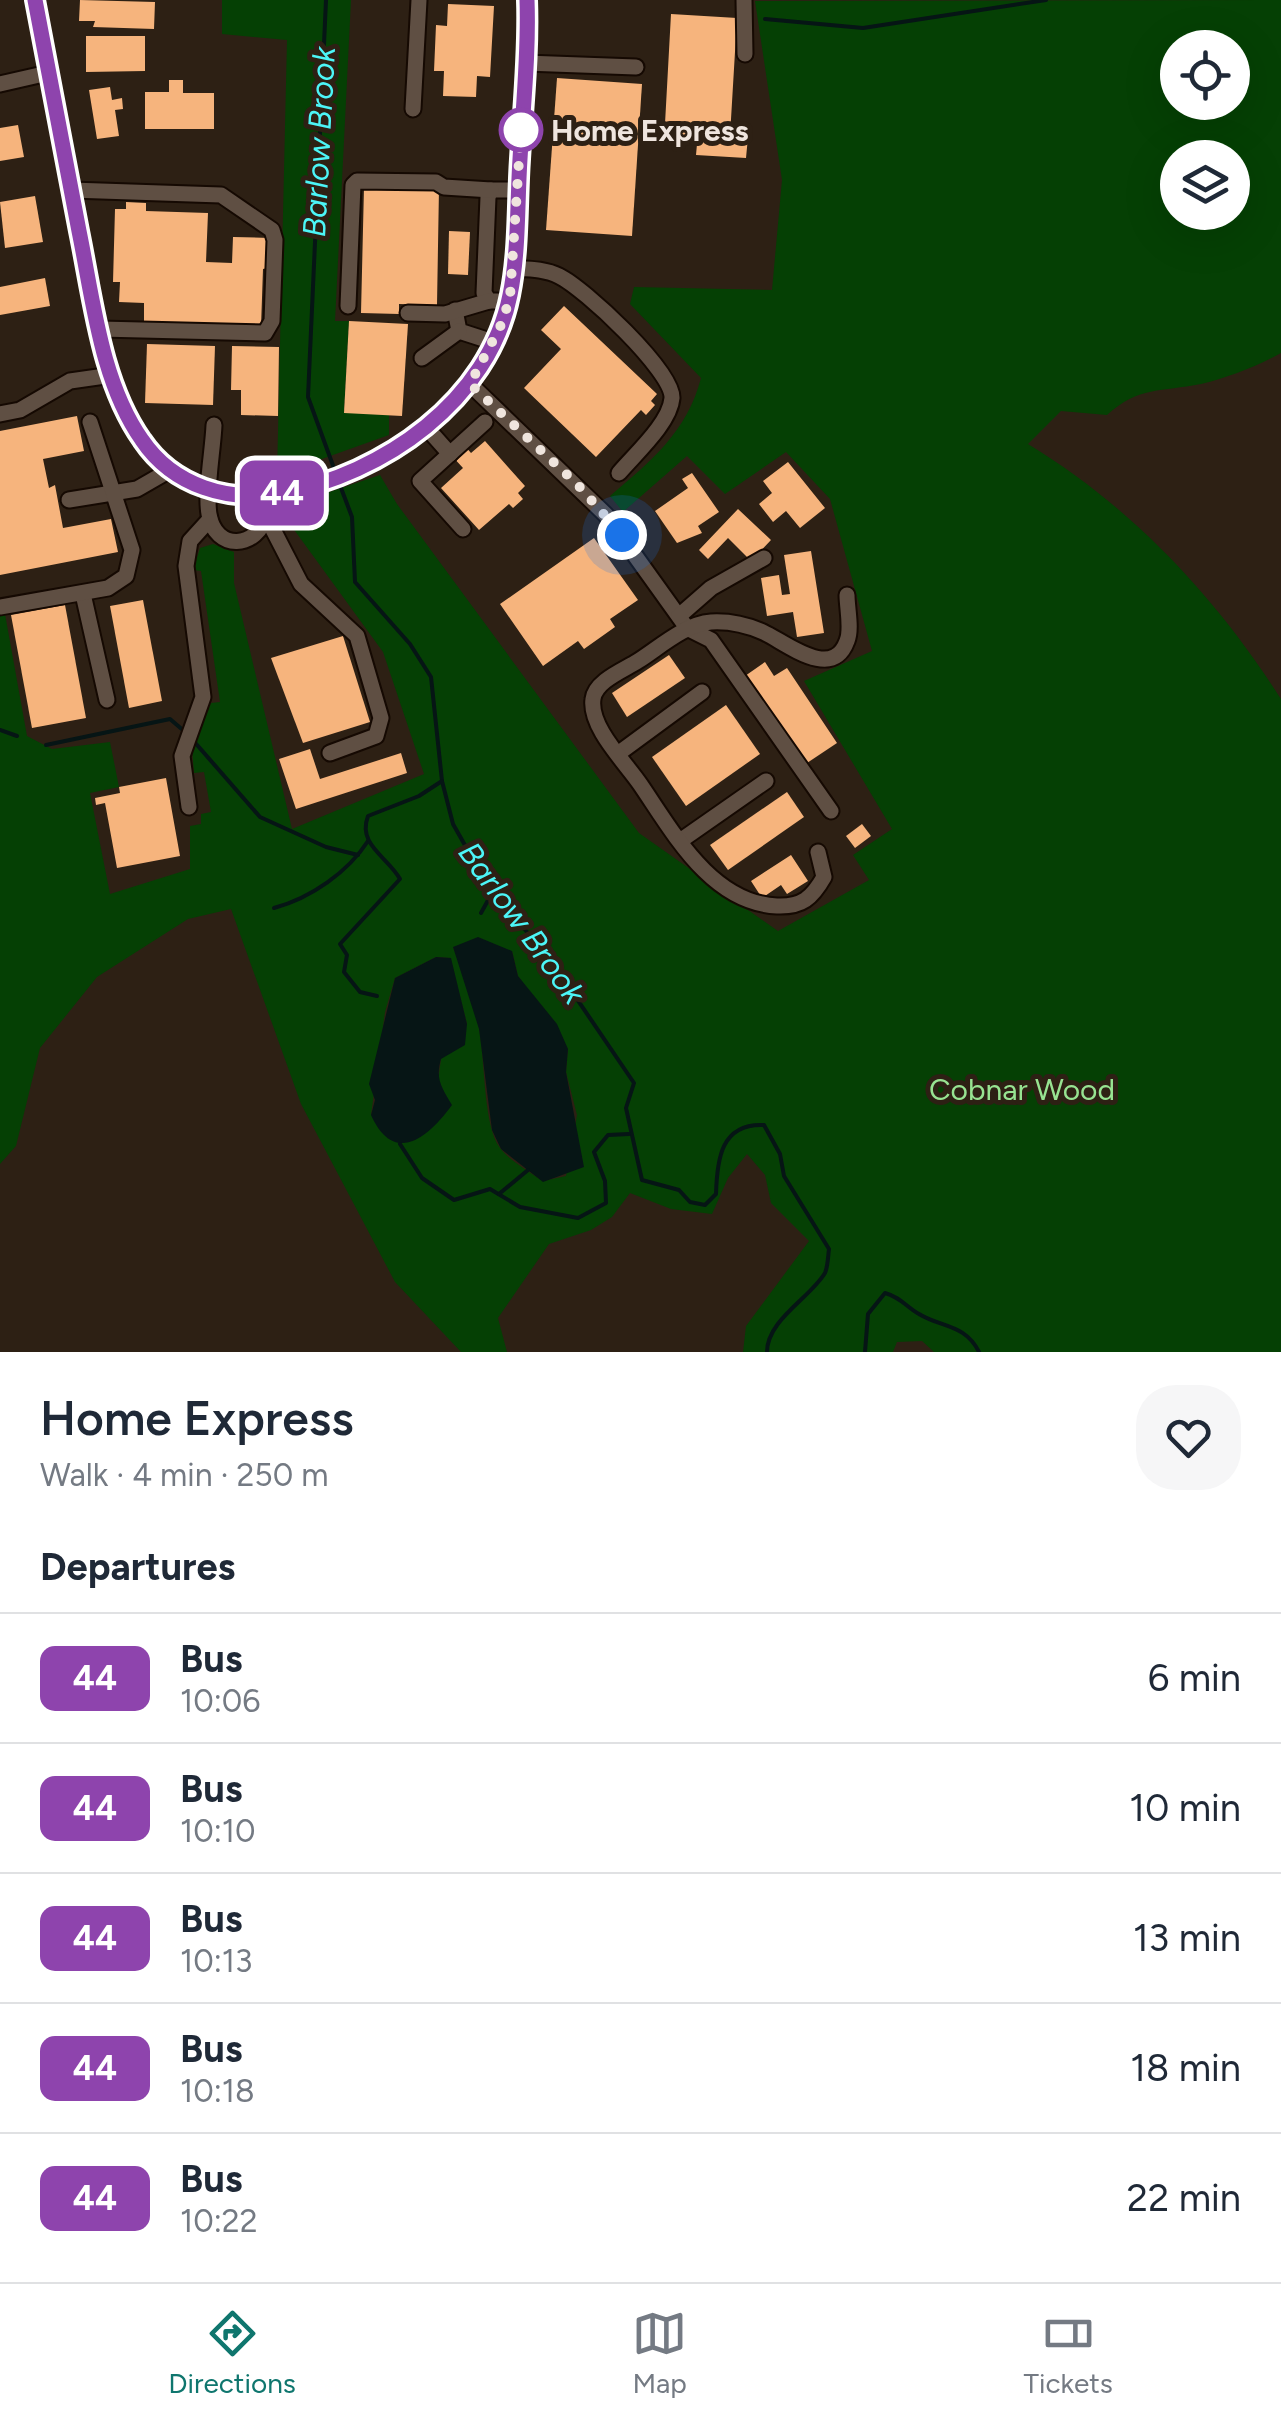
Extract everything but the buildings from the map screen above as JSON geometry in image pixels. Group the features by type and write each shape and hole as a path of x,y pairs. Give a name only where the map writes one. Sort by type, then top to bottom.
{"street":[{"path":"35,0 100,329 125,412 143,442 170,470 212,490 260,496 313,484 365,464 426,427 470,384 493,342 508,302 513,268 527,0 519,0"},
{"path":"413,108 419,0"},
{"path":"744,0 745,54"},
{"path":"524,63 636,67"},
{"path":"0,84 48,73"},
{"path":"348,306 357,181 436,182 444,187 518,190"},
{"path":"71,190 220,195 272,230 272,321 265,333 100,329"},
{"path":"488,301 484,292 491,190"},
{"path":"513,268 557,275 584,292 663,374 672,394 669,411 619,473"},
{"path":"408,312 508,302"},
{"path":"455,310 459,330"},
{"path":"459,330 493,342"},
{"path":"422,358 459,330"},
{"path":"0,414 20,410 70,381 112,375"},
{"path":"470,384 606,515 683,622 711,640 831,812"},
{"path":"0,607 108,588 126,576 132,550 90,422"},
{"path":"463,528 420,481 485,422"},
{"path":"214,425 210,520 215,532 229,542 246,543 261,532 266,516"},
{"path":"426,427 450,454"},
{"path":"69,500 137,489 170,470"},
{"path":"260,496 266,516 301,584 357,636 381,718 376,736 330,753"},
{"path":"189,807 182,756 203,697 186,566 190,541 210,520"},
{"path":"764,558 712,588 683,622 598,687 594,713 680,841 713,878 748,901 797,906 814,895 824,877 818,852"},
{"path":"83,594 106,700"},
{"path":"683,622 730,622 762,632 800,654 826,660 839,653 848,639 847,595"},
{"path":"619,753 702,692"},
{"path":"680,841 766,780"}],"green space":[{"path":"222,0 351,0 335,321 349,321 344,412 389,415 389,435 277,475 287,40 222,34"},
{"name":"Cobnar Wood","path":"1281,0 1281,353 1201,384 1140,395 1107,415 1061,411 1028,444 1102,496 1169,557 1229,625 1281,699 1281,1352 934,1352 922,1341 897,1342 893,1352 743,1352 746,1326 809,1241 771,1203 765,1175 747,1154 728,1178 712,1214 671,1209 630,1193 612,1217 591,1230 549,1244 498,1318 507,1352 461,1352 395,1282 301,1104 231,909 188,919 97,977 40,1048 16,1146 0,1164 0,615 5,614 27,736 52,749 110,742 119,787 90,793 110,894 190,869 190,826 201,824 201,814 211,812 204,772 194,773 192,749 211,703 220,702 201,571 193,570 200,548 213,544 234,552 234,583 292,829 424,774 383,652 279,509 380,475 397,504 639,833 778,931 869,880 853,855 892,829 804,681 872,651 830,499 786,452 725,494 687,456 623,512 610,496 653,458 677,430 701,378 630,304 634,287 772,290 782,180 755,1","holes":["453,947 512,951 518,976 568,1049 566,1072 577,1115 566,1176 543,1181 509,1157 494,1138 479,1028","436,957 450,958 467,1024 441,1059 438,1081 371,1115 385,1012 395,978"]}],"shaded area":[{"path":"478,937 512,951 518,976 557,1024 568,1049 566,1072 584,1167 543,1182 501,1149 492,1130 479,1029 453,947"},
{"path":"436,957 451,958 467,1024 465,1045 441,1059 439,1066 441,1083 452,1105 422,1136 400,1143 380,1131 371,1115 375,1100 369,1084 395,978"}],"waterway":[{"name":"Barlow Brook","path":"326,0 308,397 335,471"},
{"path":"765,19 863,28 1046,0"},
{"name":"Barlow Brook","path":"338,480 352,517 355,582 410,644 431,677 442,781 453,824 492,893 545,952 634,1083 626,1108 642,1180 679,1190 690,1202 705,1205 716,1194 720,1156 730,1137 738,1130 764,1125 780,1154 784,1176 829,1249 825,1273 781,1320 767,1352"},
{"path":"46,745 170,719 184,731"},
{"path":"0,730 17,736"},
{"path":"191,738 260,817 326,847 358,855"},
{"path":"377,996 360,992 344,972 347,955 340,944 400,879 370,843 368,816 419,796 442,781"},
{"path":"274,908 327,882 368,841"},
{"path":"481,913 492,893"},
{"path":"400,1144 422,1178 454,1200 490,1189 520,1207 578,1218 606,1203 605,1181 594,1152 608,1135 629,1134"},
{"path":"499,1194 528,1170"},
{"name":"Barlow Brook","path":"865,1352 868,1314 885,1293 928,1319 960,1331 979,1352"}],"bus line":[{"name":"44","path":"35,0 93,301 112,379 125,412 162,464 188,482 218,493 260,496 313,484 365,464 409,441 470,384 489,349 510,297 527,0"}],"place":[{"name":"Home Express","path":"521,130"}],"route":[{"path":"521,130 510,297 502,323 470,384 496,404 577,484 622,535"}]}
